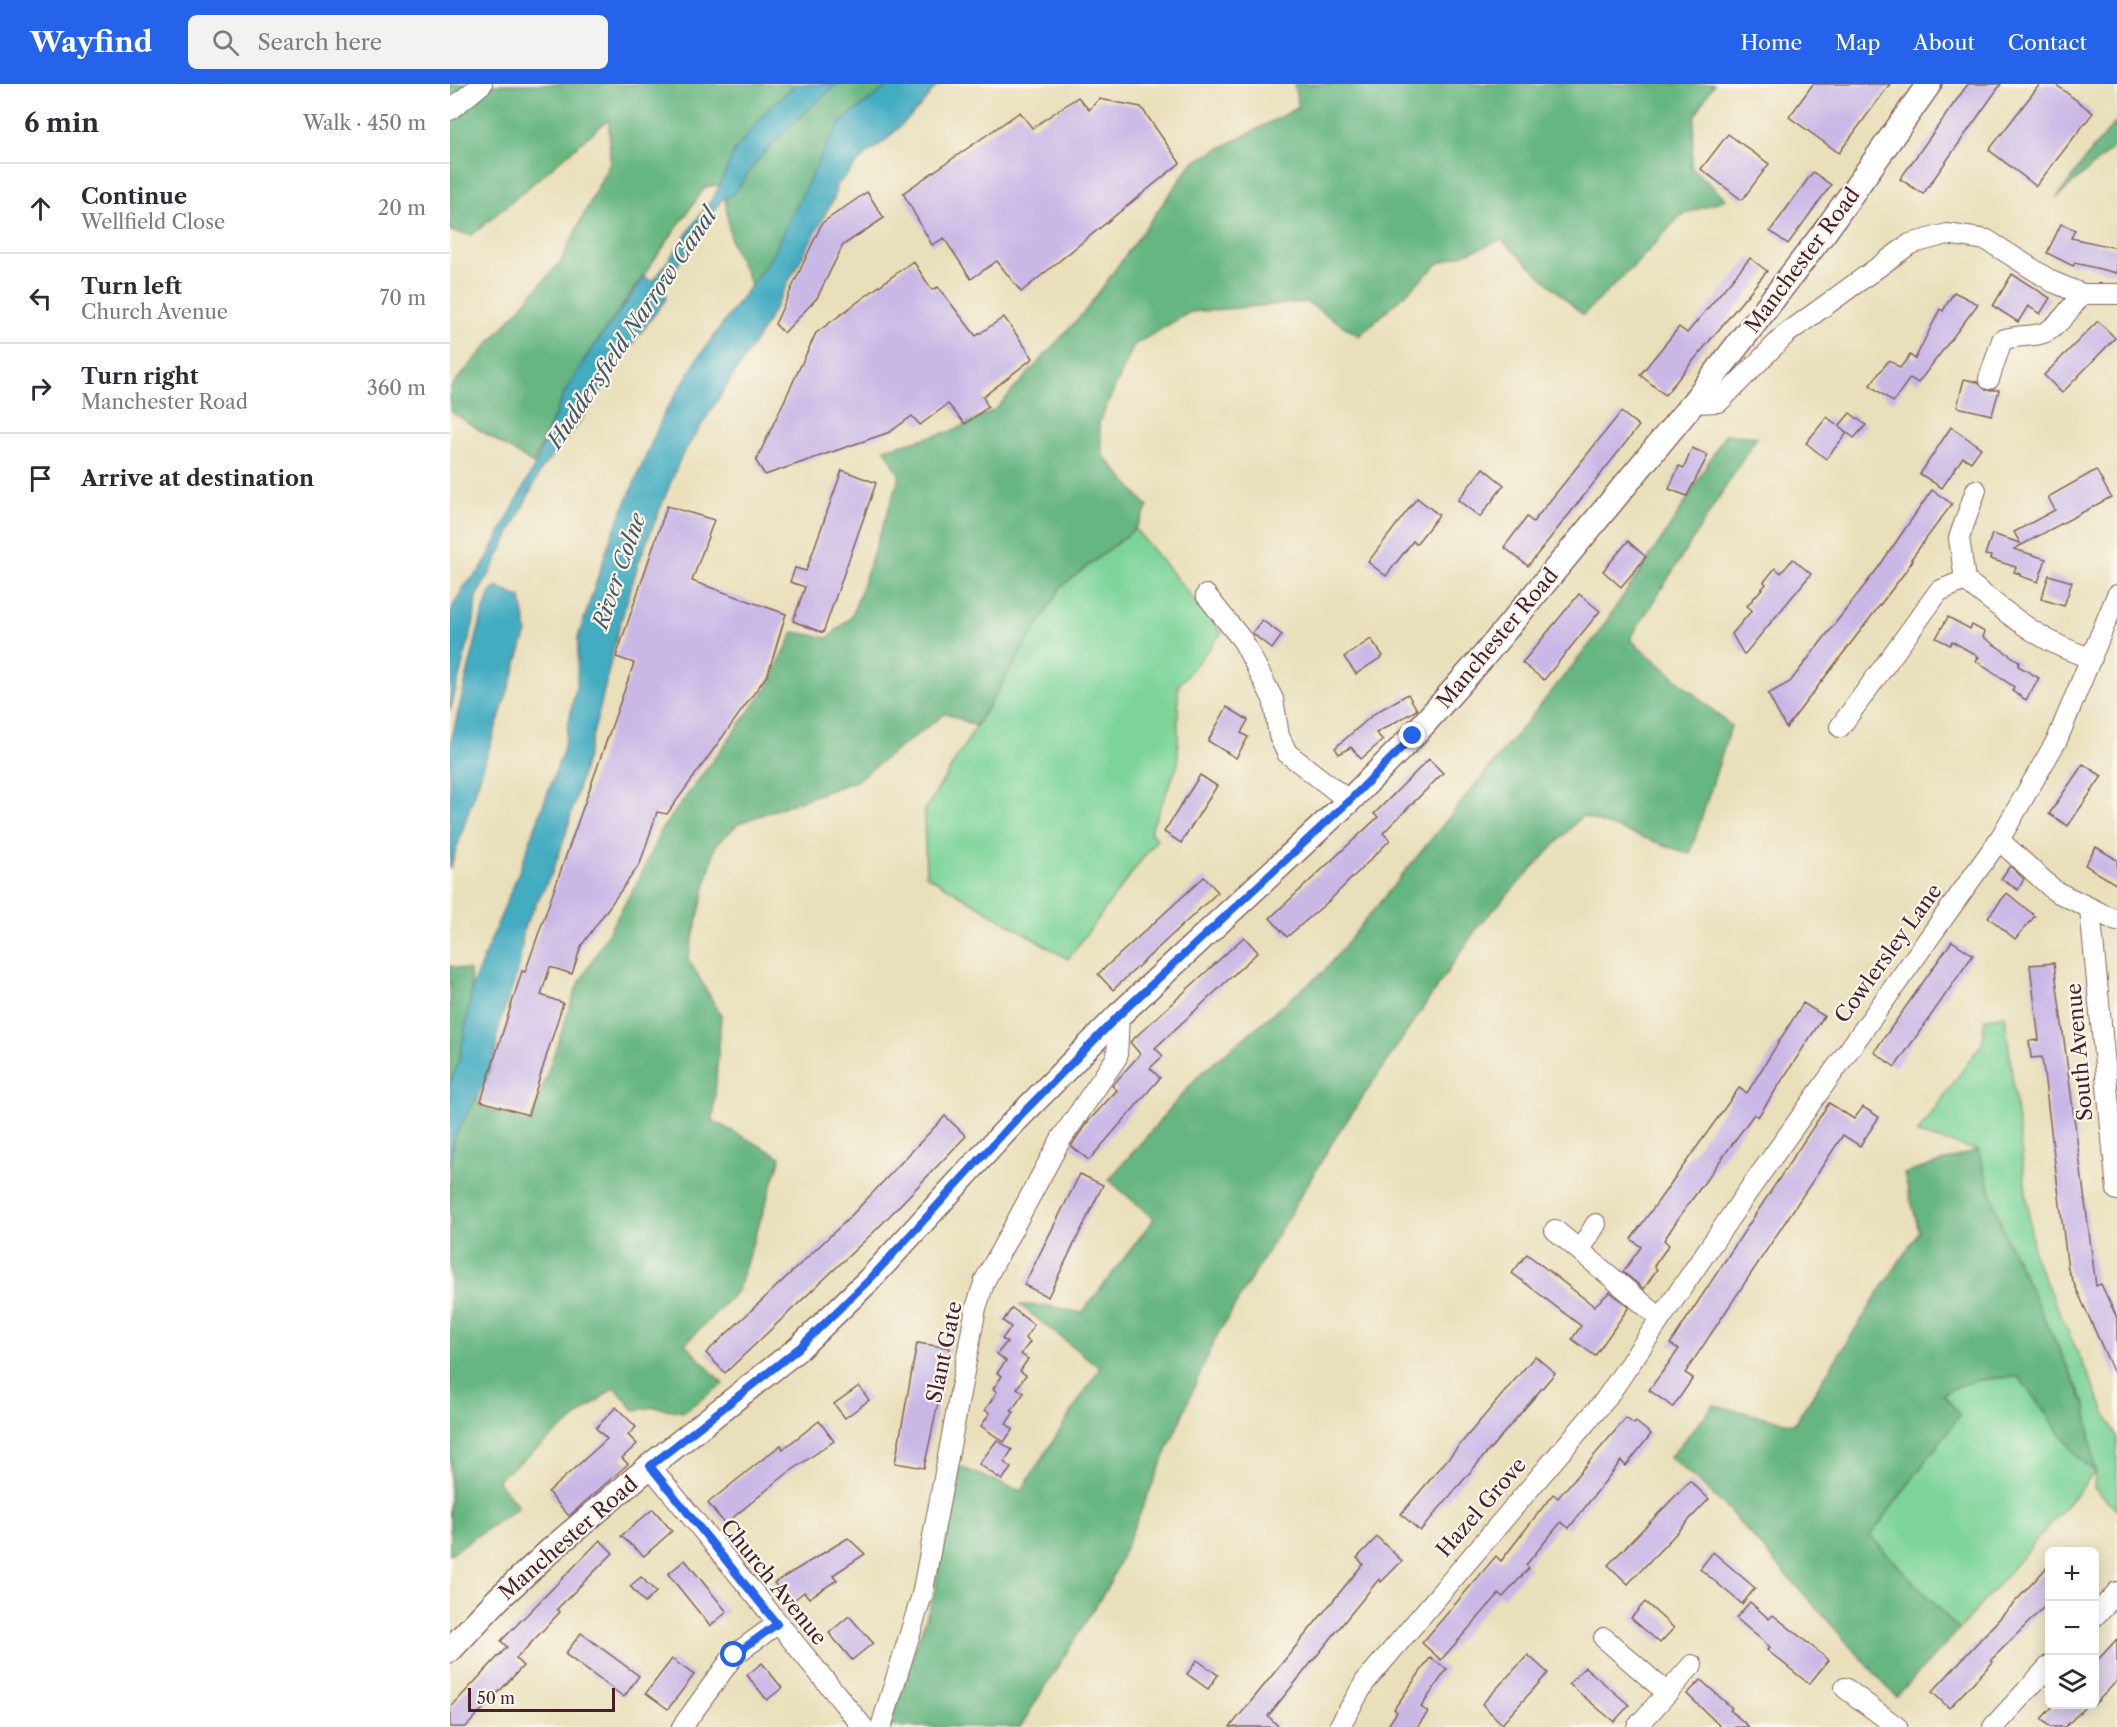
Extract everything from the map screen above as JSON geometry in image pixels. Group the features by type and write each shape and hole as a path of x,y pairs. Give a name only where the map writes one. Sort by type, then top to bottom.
{"main road":[{"name":"Manchester Road","path":"450,1650 531,1569 650,1466 799,1348 870,1279 1010,1126 1119,1015 1349,801 1413,736 1483,657 1693,403 1826,230 1929,84"}],"street":[{"path":"450,110 482,84"},
{"path":"1693,403 1719,402 1786,334 1910,244 1947,234 1987,240 2053,282 2082,294 2117,294"},
{"path":"1989,379 2002,340 2022,334 2042,334 2054,326 2082,294"},
{"path":"1976,490 1959,538 1965,580 2039,636 2069,652 2092,658"},
{"path":"1840,727 1939,591 1965,580"},
{"path":"1206,595 1243,641 1274,699 1279,735 1287,753 1349,801"},
{"name":"Cowlersley Lane","path":"1660,1318 1999,840 2057,740 2117,595"},
{"path":"1999,840 2055,891 2117,921"},
{"name":"South Avenue","path":"2090,909 2117,1190"},
{"name":"Slant Gate","path":"881,1727 922,1595 976,1308 985,1280 1062,1139 1117,1057 1119,1015"},
{"path":"1580,1251 1596,1224"},
{"path":"1555,1230 1660,1318"},
{"name":"Hazel Grove","path":"1339,1727 1365,1682 1605,1400 1660,1318"},
{"name":"Church Avenue","path":"650,1466 863,1727"},
{"path":"2099,1612 2117,1592"},
{"path":"682,1727 734,1655 777,1624"},
{"path":"1604,1638 1667,1693"},
{"path":"1649,1723 1667,1693 1692,1665"},
{"path":"1996,1726 2045,1670"},
{"path":"1845,1688 1897,1727"}],"green space":[{"path":"450,84 891,84 853,113 772,256 752,286 731,243 725,199 735,192 716,185 705,187 585,359 564,394 533,464 450,411 450,388 561,261 610,162 609,119 472,235 450,231"},
{"path":"1294,84 1714,84 1695,116 1691,167 1726,199 1680,216 1637,263 1583,315 1502,240 1439,263 1359,336 1307,302 1190,312 1134,345 1099,423 1103,455 1148,507 1135,529 1061,587 976,726 946,713 855,781 739,823 715,846 688,959 721,1015 713,1121 781,1157 737,1291 685,1344 723,1384 683,1412 654,1407 634,1410 615,1387 497,1480 519,1507 450,1554 450,966 470,971 479,1106 530,1124 576,989 639,879 662,829 766,689 794,632 828,638 852,616 900,476 885,449 955,430 996,409 1086,310 1192,163 1299,107"},
{"path":"2117,121 2117,144 2057,198 2091,151"},
{"path":"1725,434 1757,437 1630,639 1731,726 1690,854 1582,816 1479,925 1335,1138 1215,1339 1110,1583 1020,1727 888,1727 934,1595 955,1465 1021,1491 1100,1368 1020,1305 1049,1306 1082,1313 1154,1219 1109,1180 1199,1075 1324,971 1595,638 1677,516"},
{"path":"1135,529 1222,633 1178,686 1178,764 1150,832 1157,839 1068,959 926,875 924,812 1061,587"},
{"path":"2005,1015 2034,1257 2117,1438 2117,1509 2094,1488 2095,1472 1959,1630 1870,1536 1959,1415 1943,1394 1970,1382 2019,1377 2079,1459 2086,1406 2004,1234 1978,1150 1917,1134 1982,1043 1985,1019"},
{"path":"1978,1150 2004,1234 2086,1406 2095,1471 2079,1459 2019,1377 1979,1380 1961,1385 1943,1394 1960,1415 1870,1536 1959,1630 1896,1697 1724,1505 1670,1457 1714,1405 1794,1424 1919,1231 1904,1174"}],"water":[{"name":"Huddersfield Narrow Canal","path":"797,84 837,84 770,147 735,192 722,199 664,285 666,299 573,431 542,468 476,597 474,621 450,711 450,615 453,606 464,587 482,568 534,467 564,394 585,359 645,276 650,281 655,279 716,193 735,150 769,108"},
{"name":"River Colne","path":"891,84 938,84 920,107 885,141 865,155 836,186 835,196 766,324 681,457 639,561 617,634 601,704 565,837 552,873 524,927 519,968 499,1025 495,1053 485,1083 455,1136 450,1169 450,1083 460,1057 473,984 520,869 563,751 577,682 578,638 611,537 664,414 698,358 772,256 828,142 841,122"},
{"path":"497,587 521,598 527,632 450,869 450,745 481,619 491,591"}],"building":[{"path":"1813,84 1890,84 1839,153 1789,117"},
{"path":"1968,84 2001,84 1923,194 1900,179"},
{"path":"2040,84 2055,84 2093,113 2036,186 1989,150"},
{"path":"1078,97 1089,110 1099,99 1141,107 1180,163 1021,292 997,261 971,279 944,238 932,245 903,193 1020,112 1032,128"},
{"path":"1728,134 1769,164 1742,200 1701,169"},
{"path":"1813,172 1831,185 1788,244 1770,231"},
{"path":"867,192 884,218 843,245 817,298 784,333 775,324 822,223"},
{"path":"2061,224 2075,230 2071,238 2117,248 2117,273 2075,263 2073,266 2047,253"},
{"path":"1750,258 1767,271 1665,395 1640,375 1679,327 1687,333"},
{"path":"913,261 932,290 938,287 976,336 1004,317 1033,358 983,397 988,407 965,424 948,404 920,425 912,416 890,432 765,475 756,461 816,333"},
{"path":"2012,274 2050,298 2040,314 2028,306 2018,322 1993,306"},
{"path":"1954,292 1978,304 1918,383 1910,378 1893,402 1870,385 1889,360 1900,368 1910,355 1915,359 1940,309 1943,311"},
{"path":"2098,321 2115,338 2062,393 2044,375"},
{"path":"1964,379 1977,382 1986,390 1999,390 1992,415 1957,407"},
{"path":"1621,412 1639,426 1528,566 1504,547 1527,517 1533,522"},
{"path":"1850,413 1866,425 1854,438 1839,426"},
{"path":"1827,417 1847,433 1826,459 1806,443"},
{"path":"1951,427 1981,448 1971,462 1963,457 1942,488 1920,474"},
{"path":"1692,448 1708,455 1687,496 1669,489 1679,466 1684,468"},
{"path":"1483,468 1504,485 1480,517 1458,500"},
{"path":"842,470 876,483 823,633 793,621 805,587 790,582 795,568 806,571"},
{"path":"2096,470 2111,497 2014,549 2046,559 2038,582 2014,572 2016,567 1990,559 1991,556 1985,555 1992,534 2020,543 2014,532 2055,510 2048,497"},
{"path":"1932,490 1952,504 1911,559 1913,560 1906,571 1786,728 1768,694 1790,682 1878,568"},
{"path":"1417,498 1439,515 1416,544 1413,541 1386,576 1368,562"},
{"path":"667,506 714,520 692,581 786,614 768,674 667,814 657,812 640,864 581,946 572,974 550,967 541,995 563,1003 528,1115 481,1101 522,971 525,972 634,663 616,657"},
{"path":"1628,541 1646,557 1621,587 1603,571"},
{"path":"1793,559 1811,574 1744,655 1732,634 1752,610 1747,606 1766,584 1764,582 1775,568 1781,573"},
{"path":"2049,575 2072,582 2064,606 2041,599"},
{"path":"1579,594 1600,611 1544,680 1522,663"},
{"path":"1948,617 1970,629 1972,625 1985,632 1983,637 2020,662 2018,666 2039,678 2026,700 2012,691 2014,687 1976,661 1979,657 1952,641 1950,645 1936,638"},
{"path":"1262,620 1282,635 1272,649 1252,633"},
{"path":"1371,639 1383,656 1356,674 1344,657"},
{"path":"1408,694 1417,710 1376,733 1383,740 1361,759 1351,747 1339,754 1335,748 1375,713"},
{"path":"1227,707 1248,720 1241,733 1248,737 1236,758 1208,741"},
{"path":"1429,759 1443,773 1383,833 1390,840 1330,900 1287,937 1270,918 1378,817 1374,814"},
{"path":"2083,764 2102,776 2068,826 2049,814"},
{"path":"1200,775 1217,786 1181,843 1164,832"},
{"path":"2096,847 2117,860 2117,885 2085,865"},
{"path":"2010,866 2024,879 2018,890 2001,879"},
{"path":"1204,877 1218,892 1113,990 1098,974"},
{"path":"2007,893 2035,916 2015,939 1988,917"},
{"path":"1244,937 1258,952 1155,1048 1163,1056 1150,1068 1160,1078 1089,1160 1071,1146 1086,1124 1117,1090 1112,1086 1140,1054 1130,1042"},
{"path":"1952,941 1973,955 1895,1067 1874,1052"},
{"path":"2054,963 2096,1286 2101,1284 2117,1318 2117,1380 2068,1270 2042,1057 2031,1058 2029,1041 2039,1040 2030,965"},
{"path":"1803,1003 1824,1016 1758,1117 1754,1114 1664,1240 1669,1245 1654,1266 1657,1269 1644,1289 1623,1272 1641,1247 1631,1239 1739,1088 1747,1093"},
{"path":"1829,1103 1854,1119 1863,1107 1879,1117 1860,1146 1843,1135 1685,1373 1693,1378 1673,1407 1649,1390 1679,1349 1670,1344"},
{"path":"945,1116 966,1136 877,1229 725,1373 706,1353 848,1219"},
{"path":"1080,1174 1103,1185 1048,1297 1024,1285"},
{"path":"1527,1254 1594,1306 1610,1292 1629,1307 1595,1356 1572,1339 1581,1326 1512,1273"},
{"path":"1012,1308 1034,1325 1025,1338 1030,1342 1021,1354 1028,1359 1020,1371 1026,1375 1017,1388 1024,1393 1011,1411 1014,1412 1006,1424 1013,1429 1004,1442 981,1426 990,1413 985,1410 997,1392 993,1389 1002,1376 997,1373 1006,1361 997,1354 1007,1342 1002,1339 1011,1327 1003,1321"},
{"path":"917,1343 950,1348 924,1468 895,1463"},
{"path":"1535,1356 1555,1373 1420,1531 1401,1514"},
{"path":"859,1386 869,1400 845,1418 834,1404"},
{"path":"616,1407 636,1427 628,1435 637,1444 622,1458 628,1464 569,1516 548,1492 607,1439 596,1428"},
{"path":"1626,1418 1634,1424 1636,1422 1651,1434 1626,1466 1621,1461 1569,1528 1561,1522 1526,1565 1529,1568 1503,1597 1499,1594 1441,1660 1422,1643 1496,1556 1501,1561 1553,1494 1558,1498"},
{"path":"819,1421 834,1441 785,1475 725,1524 708,1503 781,1445 783,1449"},
{"path":"997,1440 1012,1450 1004,1462 1011,1468 1002,1480 979,1464"},
{"path":"1690,1481 1709,1499 1628,1584 1608,1565"},
{"path":"653,1509 672,1531 644,1556 621,1536"},
{"path":"1377,1537 1402,1561 1381,1582 1379,1579 1268,1716 1279,1727 1230,1727 1363,1564 1357,1558"},
{"path":"848,1538 865,1554 833,1575 837,1580 809,1598 804,1592 790,1603 774,1583"},
{"path":"600,1540 613,1553 557,1609 560,1612 516,1659 523,1666 466,1727 450,1727 450,1708 507,1647 501,1641"},
{"path":"1713,1552 1755,1588 1742,1604 1700,1569"},
{"path":"685,1560 727,1612 710,1626 668,1574"},
{"path":"2045,1569 2045,1606 1991,1660 1993,1662 1949,1708 1932,1692"},
{"path":"641,1577 656,1592 645,1603 630,1586"},
{"path":"1645,1602 1674,1628 1660,1643 1631,1618"},
{"path":"1750,1602 1769,1619 1773,1615 1829,1660 1809,1684 1767,1650 1770,1647 1736,1618"},
{"path":"849,1616 873,1643 852,1660 829,1633"},
{"path":"581,1633 639,1676 624,1697 565,1654"},
{"path":"2117,1639 2117,1681 2099,1700 2099,1659"},
{"path":"1528,1655 1548,1673 1502,1724 1482,1704"},
{"path":"1430,1658 1447,1669 1421,1707 1428,1712 1417,1727 1387,1727 1397,1712 1394,1709"},
{"path":"672,1659 694,1675 668,1709 646,1693"},
{"path":"1197,1660 1218,1675 1208,1689 1187,1674"},
{"path":"762,1663 782,1688 767,1700 747,1675"},
{"path":"1585,1667 1629,1705 1614,1722 1569,1684"},
{"path":"1701,1680 1749,1727 1721,1727 1687,1694"},
{"path":"2050,1709 2083,1709 2065,1727 2050,1727 2041,1719"}],"route":[{"path":"734,1655 777,1624 650,1466 799,1348 870,1279 1010,1126 1119,1015 1349,801 1413,736"}]}
